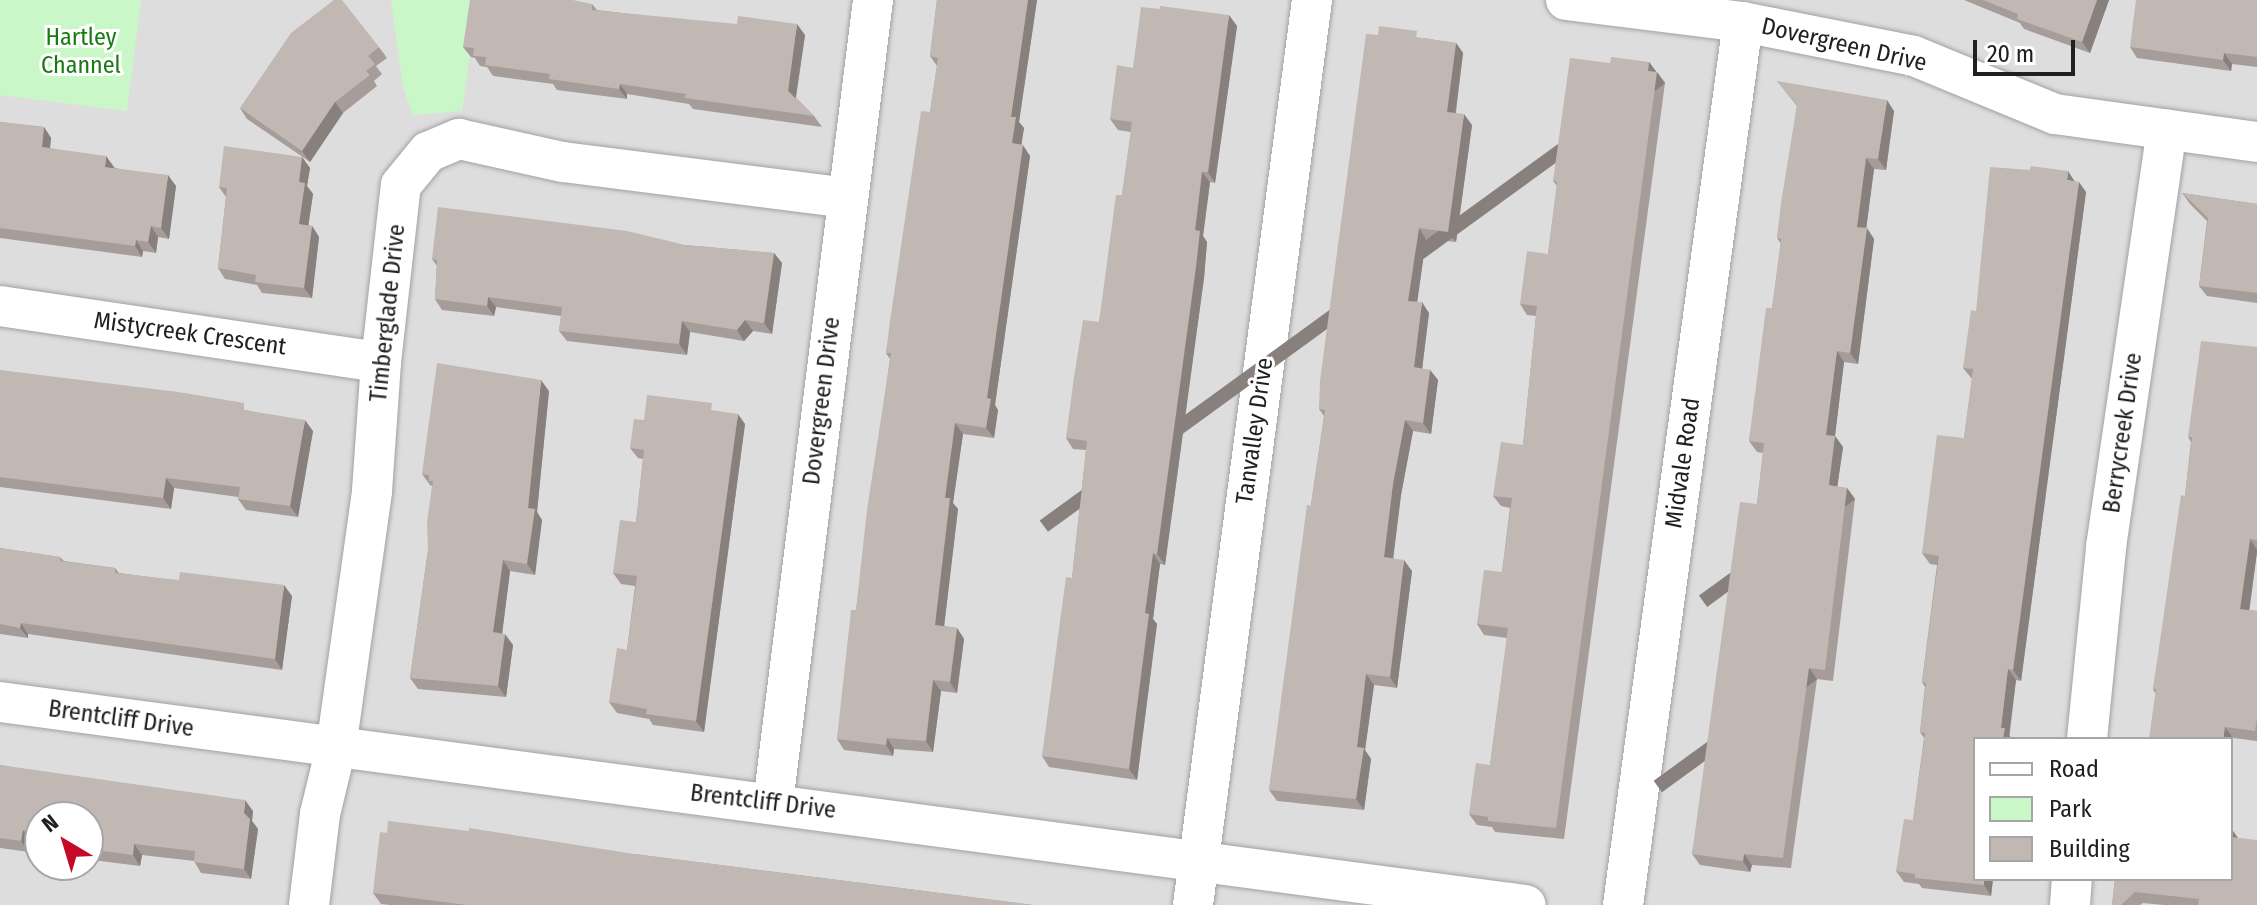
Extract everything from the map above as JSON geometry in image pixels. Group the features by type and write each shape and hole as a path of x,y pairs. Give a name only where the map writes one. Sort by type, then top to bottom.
{"street":[{"name":"Dovergreen Drive","path":"773,803 873,0"},
{"name":"Tanvalley Drive","path":"1193,905 1312,0"},
{"name":"Dovergreen Drive","path":"1566,0 1743,22 1914,56 2055,114 2257,142"},
{"name":"Midvale Road","path":"1623,905 1743,22"},
{"name":"Berrycreek Drive","path":"2087,737 2106,547 2167,129"},
{"name":"Timberglade Drive","path":"309,905 320,814 336,748 372,491 381,362 401,185 428,152 459,139 563,162 847,198"},
{"name":"Mistycreek Crescent","path":"0,306 381,362"},
{"name":"Brentcliff Drive","path":"0,702 1526,905"},
{"path":"2070,905 2072,881"}],"shaded area":[{"path":"0,0 2257,0 2257,905 0,905"}],"green space":[{"name":"Hartley Channel","path":"0,0 141,0 127,111 0,95"},
{"path":"391,0 478,0 462,111 413,115 403,87"}],"building":[{"path":"334,0 342,0 379,47 368,56 375,64 366,71 370,75 335,102 302,151 240,108 291,33"},
{"path":"470,0 573,0 592,4 592,10 737,24 738,16 797,24 788,91 814,116 685,98 686,94 620,84 619,89 549,79 550,74 485,65 486,57 473,56 474,48 463,47"},
{"path":"937,0 1028,0 1011,117 1016,117 1012,143 1023,145 987,398 991,399 986,428 955,423 945,498 950,498 935,625 957,628 950,682 933,680 926,741 887,738 886,745 837,739 851,610 856,610 867,510 891,353 886,353 890,321 921,111 930,112 938,58 930,56"},
{"path":"1983,0 2097,0 2082,42 2017,19 2018,14"},
{"path":"2136,0 2257,0 2257,57 2224,53 2223,60 2130,47"},
{"path":"1160,6 1229,15 1208,172 1202,172 1195,230 1200,231 1196,267 1157,554 1153,553 1145,613 1149,614 1129,769 1042,756 1066,577 1072,578 1087,441 1066,438 1073,384 1083,320 1099,322 1116,195 1122,195 1132,122 1110,119 1117,65 1133,68 1141,7 1160,9"},
{"path":"1379,26 1417,31 1416,37 1456,43 1447,112 1464,114 1448,232 1419,228 1408,301 1422,302 1414,367 1430,370 1423,423 1405,420 1393,484 1384,557 1404,560 1390,677 1366,674 1357,747 1364,748 1356,799 1269,790 1307,505 1311,506 1325,410 1319,409 1320,381 1366,34 1378,35"},
{"path":"1611,57 1649,62 1648,71 1657,72 1556,828 1488,821 1488,817 1469,814 1476,763 1490,765 1508,628 1477,624 1484,570 1502,572 1512,498 1493,496 1501,442 1523,445 1537,306 1520,304 1527,251 1548,254 1557,182 1553,181 1570,58 1610,63"},
{"path":"1777,81 1887,100 1878,159 1866,158 1857,227 1867,228 1850,353 1837,351 1826,435 1835,436 1829,485 1847,488 1825,670 1809,668 1783,858 1744,854 1743,861 1692,854 1740,502 1757,504 1764,443 1749,441 1766,308 1772,308 1781,239 1777,238 1781,203 1797,105"},
{"path":"0,122 44,127 42,147 106,156 105,167 168,175 161,228 151,226 148,242 136,240 135,246 0,228"},
{"path":"224,146 302,157 299,182 305,183 299,224 312,226 304,288 255,282 256,275 218,268 227,188 219,187"},
{"path":"2031,166 2068,171 2067,180 2079,182 2013,670 2008,669 2001,728 2005,728 2003,737 1973,737 1973,881 1984,881 1984,885 1915,878 1915,874 1896,871 1904,819 1913,820 1925,733 1920,732 1926,683 1922,682 1939,556 1922,553 1937,435 1964,438 1973,369 1963,368 1971,310 1976,311 1990,167 2030,170"},
{"path":"2182,193 2257,204 2257,293 2199,286 2208,218"},
{"path":"438,207 627,231 685,245 774,253 764,323 745,320 737,330 682,321 679,344 559,331 562,307 488,297 487,306 435,299 437,260 432,259"},
{"path":"2201,341 2257,347 2257,540 2250,539 2240,609 2257,611 2255,731 2225,727 2223,737 2149,737 2156,689 2153,689 2181,495 2185,496 2192,437 2188,437"},
{"path":"437,363 541,380 528,508 535,509 527,564 503,560 493,632 505,634 498,686 410,678 428,550 427,521 433,481 429,481 429,475 422,474"},
{"path":"0,370 178,392 244,403 244,410 305,420 290,506 238,499 240,487 166,478 163,498 0,477"},
{"path":"647,395 712,403 711,410 738,414 696,721 646,714 647,709 609,702 617,648 627,650 637,576 613,573 620,520 636,522 644,450 630,448 634,419 644,420"},
{"path":"0,548 60,557 60,561 115,568 115,573 179,580 180,572 284,585 275,659 21,623 20,628 0,624"},
{"path":"0,765 245,800 244,813 250,819 244,869 194,862 195,851 134,844 133,855 104,851 104,801 24,801 21,841 0,838"},
{"path":"388,821 469,831 469,828 634,854 1033,905 467,905 373,893 380,832 387,833"},
{"path":"2233,837 2257,840 2257,905 2198,905 2199,899 2135,892 2121,905 2112,905 2115,881 2233,881"}]}
